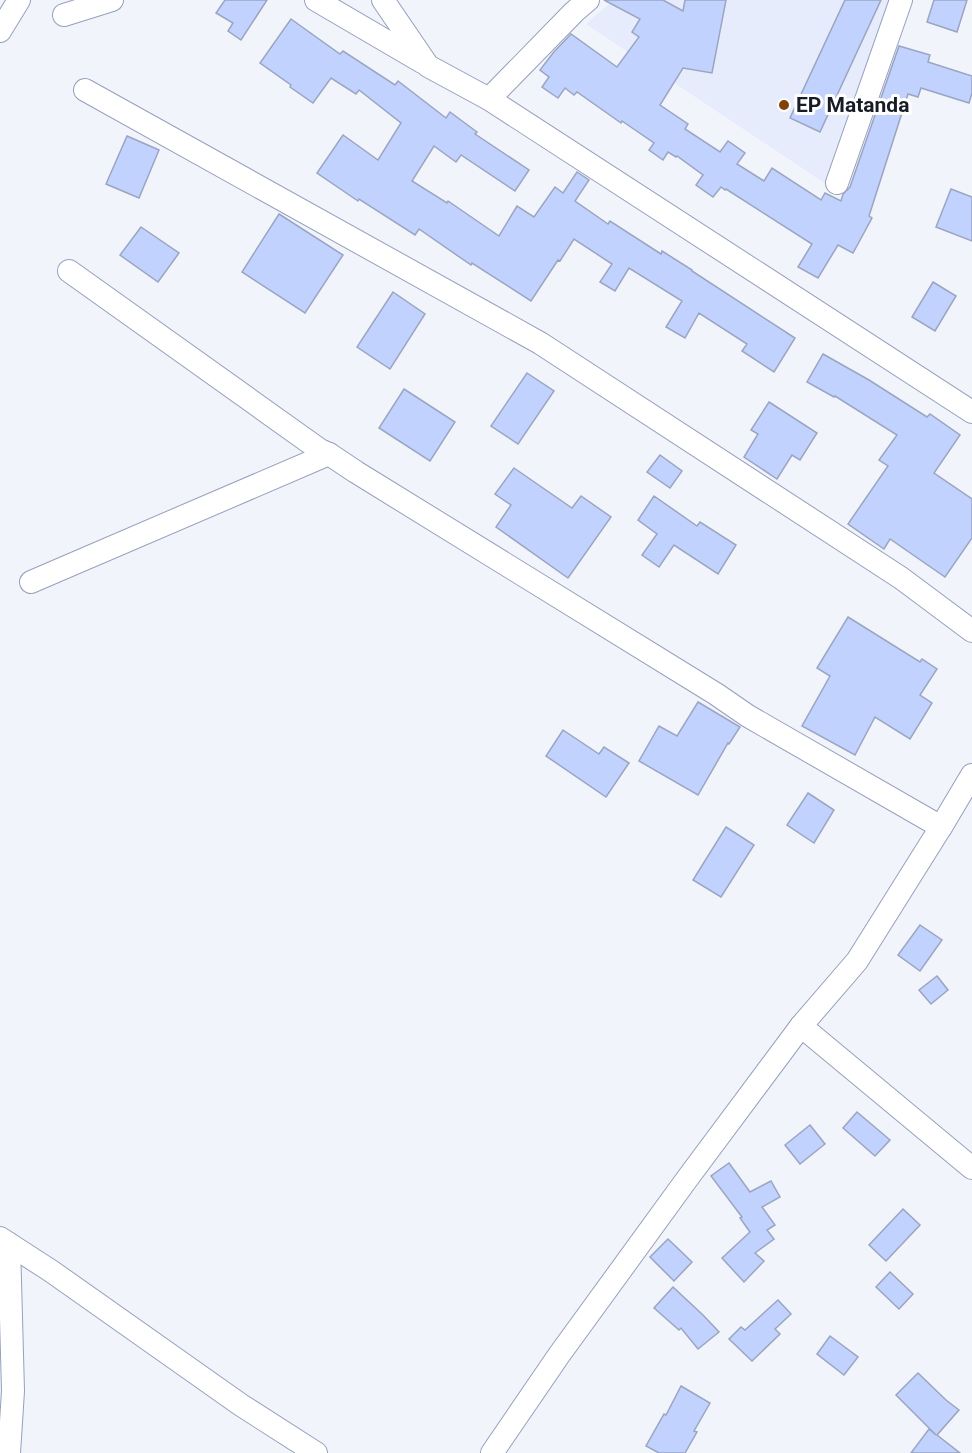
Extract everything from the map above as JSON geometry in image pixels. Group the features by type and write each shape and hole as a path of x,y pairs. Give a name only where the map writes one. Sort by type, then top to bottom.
{"street":[{"path":"0,31 19,0"},
{"path":"64,15 112,0"},
{"path":"316,0 489,99 972,412"},
{"path":"383,0 428,66"},
{"path":"489,99 588,0"},
{"path":"837,183 901,0"},
{"path":"85,90 540,343 901,578 972,632"},
{"path":"69,271 321,450 748,716 941,827"},
{"path":"31,582 329,454"},
{"path":"492,1453 680,1188 801,1026 857,961 972,775"},
{"path":"801,1026 972,1168"},
{"path":"4,1241 13,1391 9,1453"},
{"path":"4,1241 51,1271 240,1405 316,1453"}],"shaded area":[{"name":"EP Matanda","path":"614,0 901,0 829,186 586,24"}],"building":[{"path":"225,0 267,0 241,40 228,31 233,23 216,13"},
{"path":"604,0 663,0 683,11 685,0 726,0 712,73 683,68 660,105 688,124 685,129 720,152 728,141 745,153 737,164 764,181 772,168 821,200 825,193 841,201 843,194 850,187 899,46 930,55 928,62 972,76 972,93 969,103 921,88 918,97 908,94 869,216 872,218 853,253 838,245 818,278 798,267 812,244 726,189 721,187 713,197 696,185 703,175 668,152 663,160 649,150 654,143 577,92 574,95 565,88 558,98 542,87 549,77 540,70 571,34 617,67 639,37 632,32 640,19"},
{"path":"845,0 881,0 820,132 790,118"},
{"path":"934,0 967,0 957,32 927,22"},
{"path":"291,19 340,54 343,51 395,85 398,81 446,118 450,112 477,132 475,134 529,170 515,191 461,155 456,162 434,146 412,181 447,203 448,201 499,236 517,206 534,217 555,187 563,193 577,172 589,180 575,201 608,224 610,221 661,254 662,251 795,338 774,372 742,351 747,344 699,313 685,338 666,327 682,301 629,268 615,291 600,282 612,264 574,239 531,301 472,263 471,265 419,229 415,235 317,173 343,135 378,160 401,123 359,90 356,94 331,78 313,103 260,63"},
{"path":"127,136 159,150 139,198 106,184"},
{"path":"951,189 972,197 972,241 936,227"},
{"path":"279,214 343,255 305,313 242,272"},
{"path":"141,227 179,253 158,282 120,255"},
{"path":"933,282 956,296 935,331 912,317"},
{"path":"393,292 425,314 390,369 357,347"},
{"path":"823,354 927,417 930,414 960,435 934,473 972,499 972,538 945,577 890,539 884,549 848,524 888,466 879,460 897,435 835,396 807,382"},
{"path":"527,373 554,391 518,444 491,426"},
{"path":"404,389 455,422 430,461 379,428"},
{"path":"769,402 817,433 800,460 792,455 777,479 744,457 758,434 751,430"},
{"path":"660,455 682,471 670,488 647,472"},
{"path":"514,468 572,508 581,496 611,517 568,578 496,527 511,505 495,494"},
{"path":"654,496 697,526 700,522 736,545 718,574 674,545 659,567 642,555 657,534 638,520"},
{"path":"848,617 920,662 922,659 937,669 920,695 932,703 910,739 875,717 855,755 802,726 830,676 817,668"},
{"path":"698,702 740,727 728,743 698,795 639,761 659,726 677,736"},
{"path":"563,730 599,754 604,747 629,763 606,797 546,756"},
{"path":"808,793 834,810 814,843 787,825"},
{"path":"726,827 754,845 721,897 693,880"},
{"path":"920,925 942,940 920,971 898,955"},
{"path":"937,976 948,990 931,1004 919,990"},
{"path":"857,1112 890,1140 875,1156 843,1128"},
{"path":"810,1125 825,1144 800,1164 785,1145"},
{"path":"729,1163 750,1192 771,1181 780,1197 762,1207 775,1225 767,1230 774,1239 755,1253 764,1261 744,1282 722,1258 750,1232 740,1218 742,1217 711,1176"},
{"path":"903,1209 920,1225 886,1261 869,1245"},
{"path":"668,1239 692,1262 674,1281 650,1257"},
{"path":"890,1272 913,1294 899,1309 876,1287"},
{"path":"673,1287 719,1332 698,1349 681,1328 679,1330 654,1308"},
{"path":"778,1300 791,1314 775,1329 780,1334 752,1361 729,1339 741,1327 745,1330"},
{"path":"830,1336 858,1357 844,1375 817,1354"},
{"path":"918,1373 959,1410 937,1435 960,1453 911,1453 929,1429 936,1435 896,1395"},
{"path":"681,1386 710,1403 685,1453 659,1453 646,1446"}],"place":[{"name":"EP Matanda","path":"784,105"}]}
